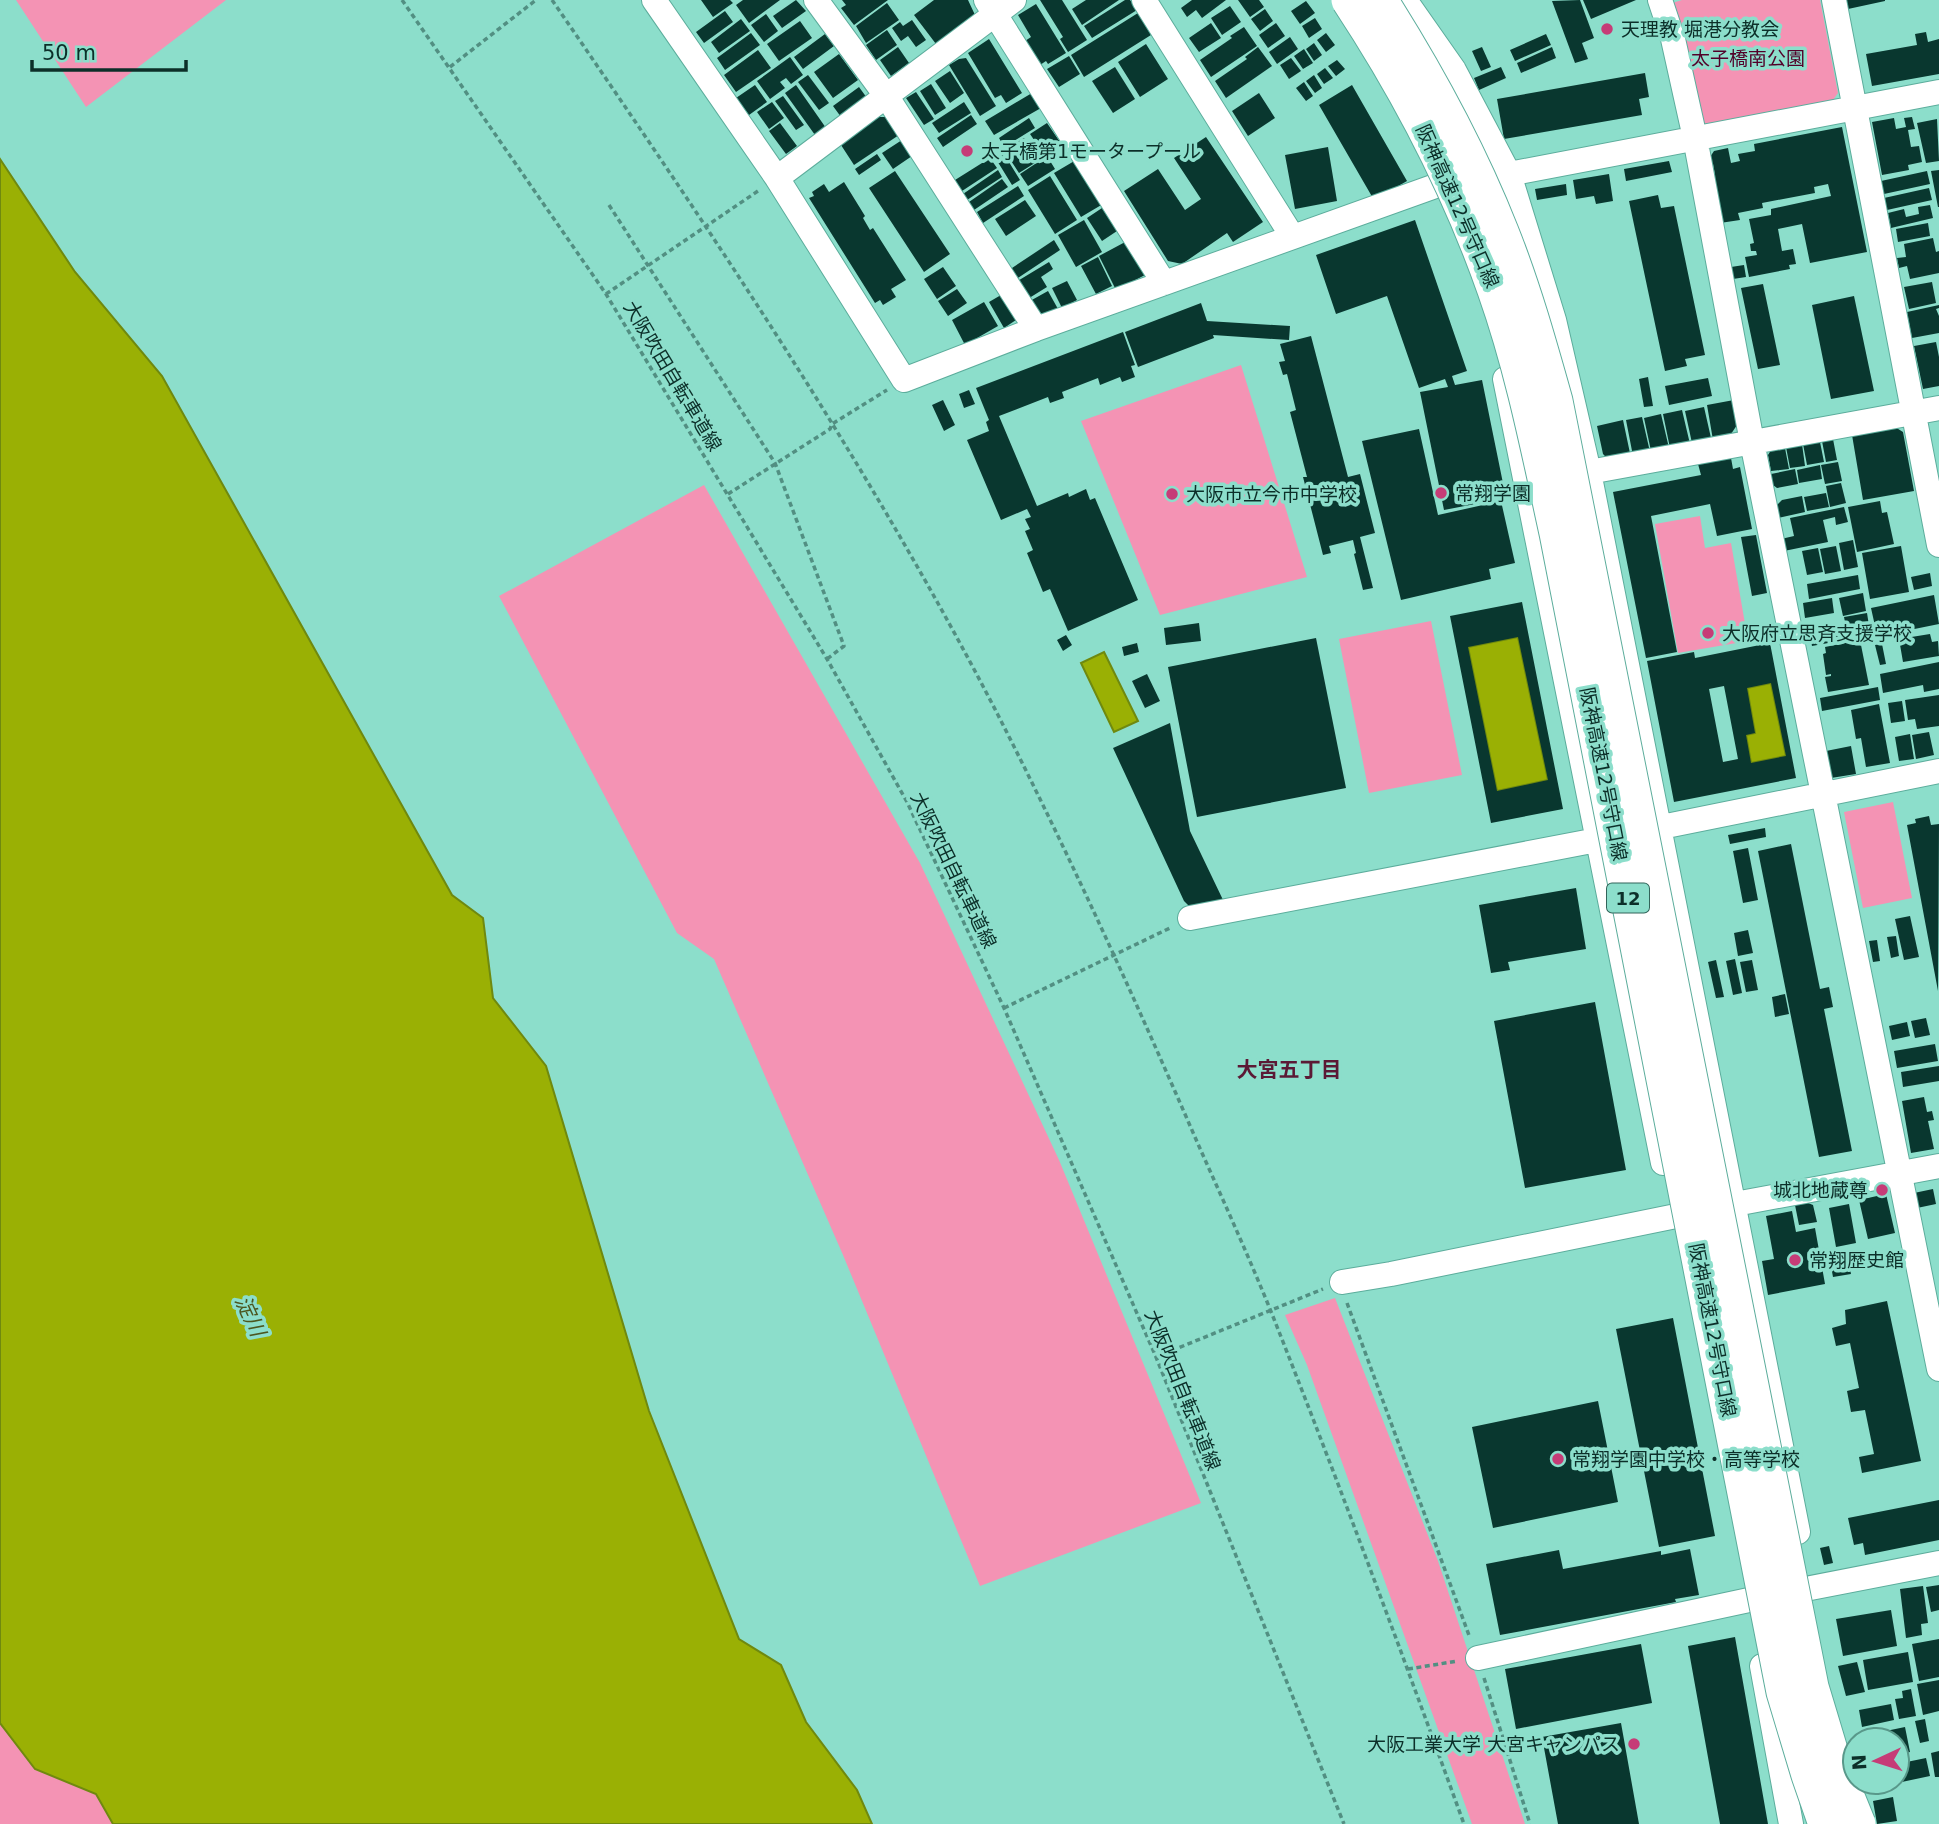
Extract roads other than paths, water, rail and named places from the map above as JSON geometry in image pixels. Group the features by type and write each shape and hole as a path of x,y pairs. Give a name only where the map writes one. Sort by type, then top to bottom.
{"highway":[{"name":"阪神高速12号守口線","path":"1349,0 1400,81 1453,184 1496,292 1530,407 1784,1692 1826,1824"},
{"name":"阪神高速12号守口線","path":"1380,0 1423,70 1475,170 1520,283 1555,401 1803,1650 1836,1770 1857,1824"}],"street":[{"path":"654,0 777,178 904,380 1035,329 1441,184 1509,174 1939,92"},
{"path":"816,0 887,97 1035,329"},
{"path":"1144,0 1292,236"},
{"path":"1329,0 1389,85 1441,184 1506,380 1674,1218 1791,1824"},
{"path":"1405,0 1454,70 1509,174 1554,320 1590,472 1857,1824"},
{"path":"1660,0 1673,39 1695,138 1752,442 1939,1369"},
{"path":"1834,0 1939,545"},
{"path":"777,178 887,97 999,5 1164,283"},
{"path":"1590,472 1939,408"},
{"path":"1190,918 1939,771"},
{"path":"1344,1291 1391,1274 1735,1204 1939,1166"},
{"path":"1478,1658 1749,1600 1939,1563"}],"water":[{"name":"淀川","path":"0,159 75,272 162,376 452,895 483,918 493,998 546,1066 649,1411 739,1639 781,1665 806,1722 857,1790 872,1824 113,1824 96,1794 35,1769 0,1723"},
{"path":"1518,637 1548,780 1497,791 1468,647"},
{"path":"1104,652 1138,721 1114,732 1081,663"},
{"path":"1771,683 1786,756 1751,763 1746,735 1755,733 1747,688"}],"place":[{"name":"天理教 堀港分教会","path":"1607,29"},
{"name":"太子橋第1モータープール","path":"967,151"},
{"name":"常翔学園","path":"1441,493"},
{"name":"大阪市立今市中学校","path":"1172,494"},
{"name":"大阪府立思斉支援学校","path":"1708,633"},
{"name":"城北地蔵尊","path":"1882,1190"},
{"name":"常翔歴史館","path":"1795,1260"},
{"name":"常翔学園中学校・高等学校","path":"1558,1459"},
{"name":"大阪工業大学 大宮キャンパス","path":"1634,1744"}],"district":[{"name":"大宮五丁目","path":"1289,1070"}],"park label":[{"name":"太子橋南公園","path":"1748,58"}]}
